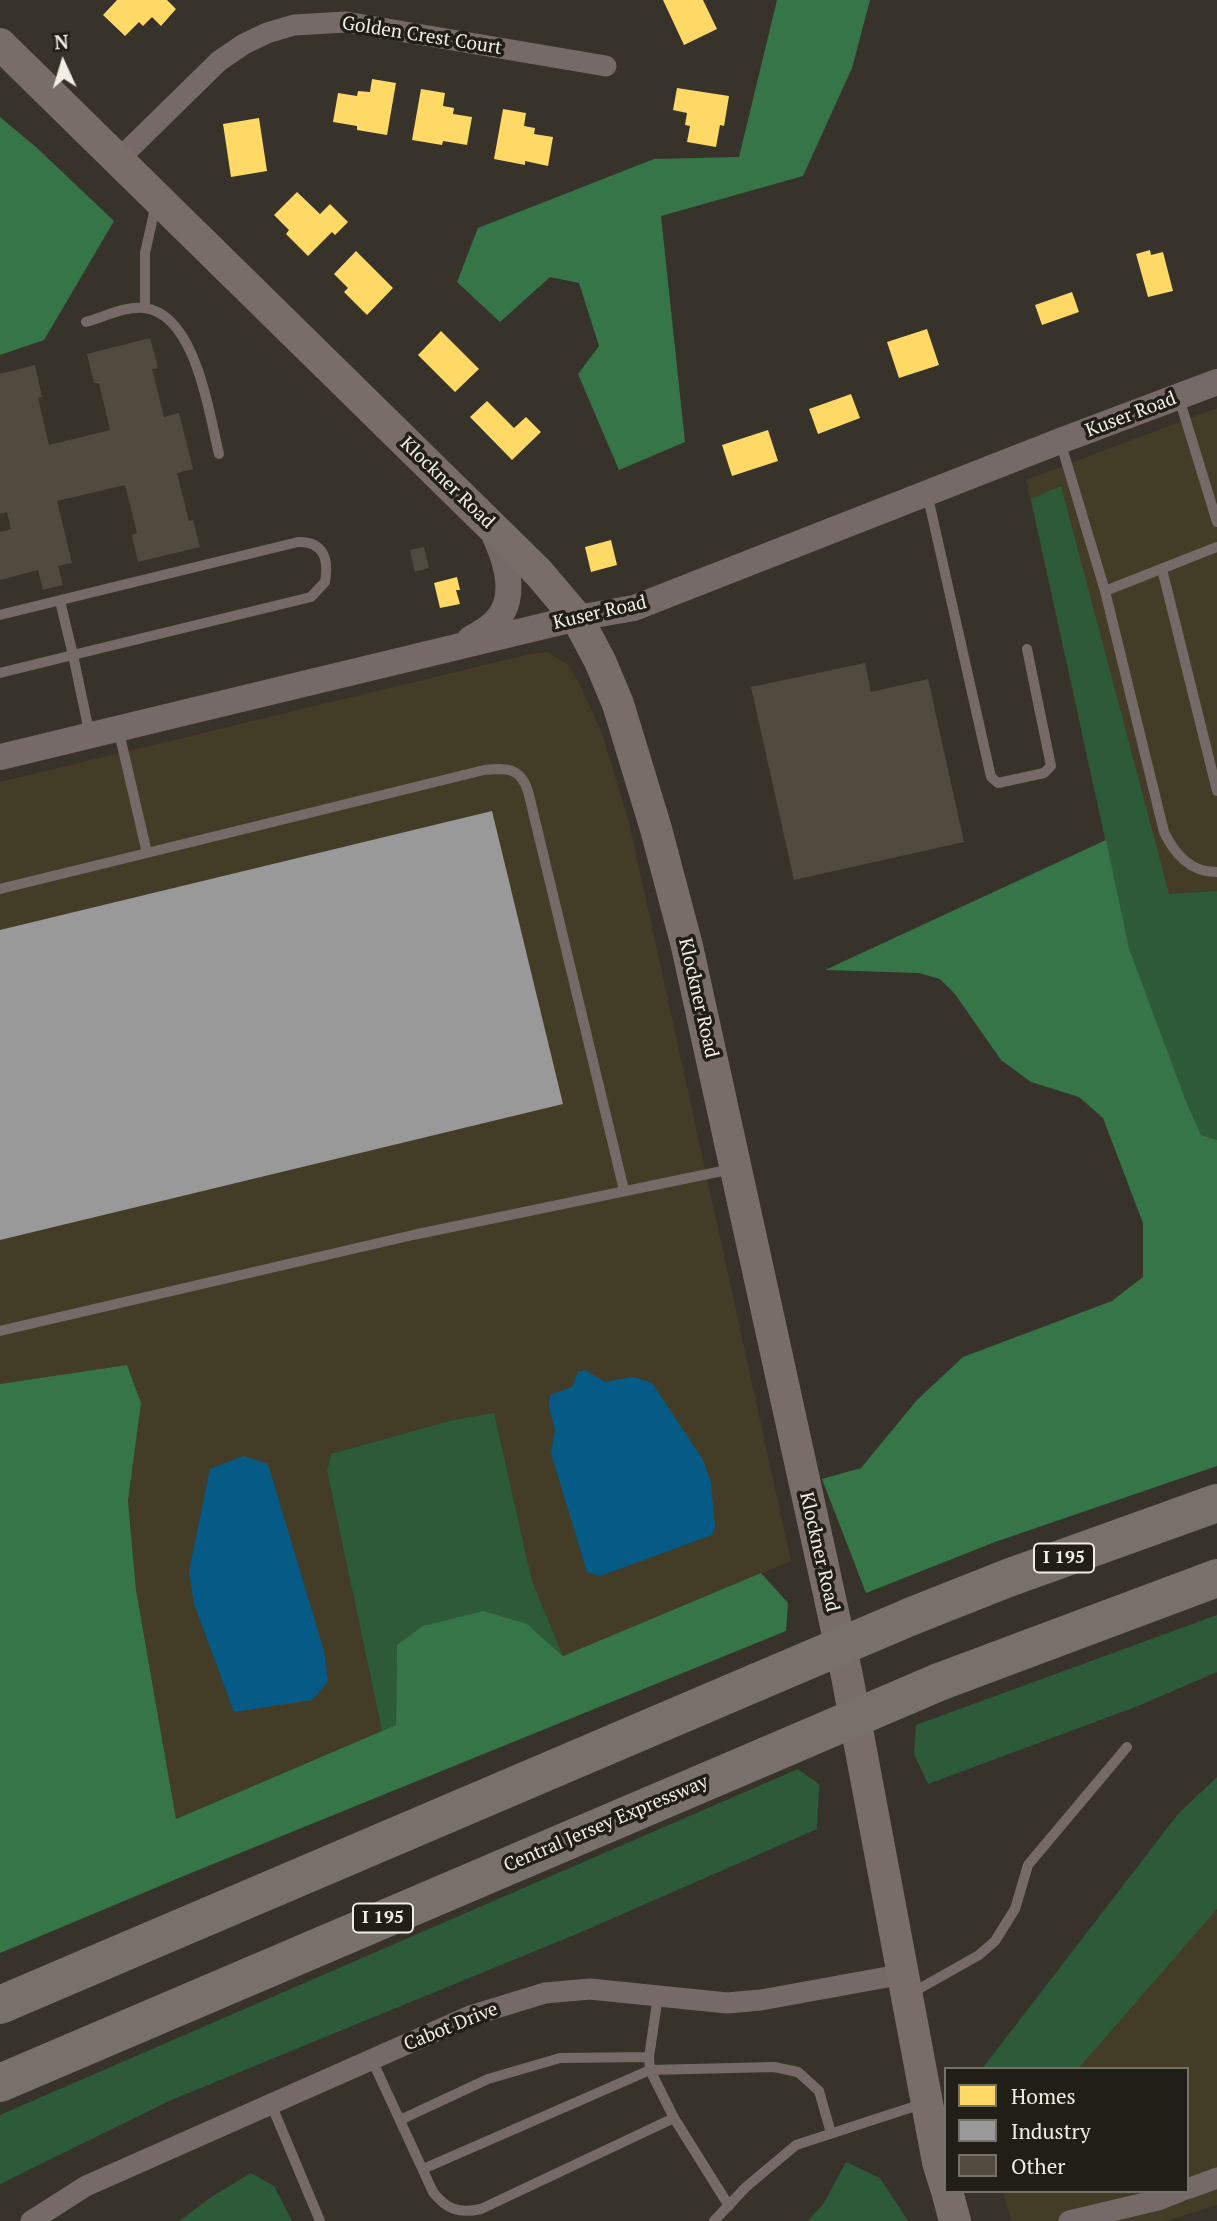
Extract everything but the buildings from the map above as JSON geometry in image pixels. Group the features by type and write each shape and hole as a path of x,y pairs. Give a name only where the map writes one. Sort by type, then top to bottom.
{"highway":[{"name":"I 195","path":"0,2005 912,1616 1008,1578 1217,1503"},
{"name":"Central Jersey Expressway","path":"0,2083 939,1682 1217,1578"}],"main road":[{"name":"Klockner Road","path":"0,44 539,573 577,618 600,661 618,704 656,829 687,946 847,1676 944,2182"},
{"name":"Klockner Road","path":"947,2193 955,2221"}],"street":[{"name":"Golden Crest Court","path":"118,160 219,61 244,44 293,25 346,22 606,66"},
{"name":"Kuser Road","path":"0,757 577,618 634,608 1217,382"},
{"path":"451,649 492,626 507,604 510,587 504,555 490,525"},
{"name":"Cabot Drive","path":"31,2221 86,2186 470,2016 545,1993 590,1989 727,2003 906,1985"},
{"path":"1189,2188 1217,2179"},
{"path":"1069,2221 1158,2200 1176,2193"}],"lane":[{"path":"145,308 145,253 158,198"},
{"path":"86,322 132,309 145,308 161,314 178,331 198,367 219,454"},
{"path":"1179,397 1217,522"},
{"path":"1060,441 1105,591 1164,832 1173,850 1187,863 1209,872 1217,872"},
{"path":"927,493 991,777 998,783 1044,773 1051,766 1027,649"},
{"path":"0,615 298,542 315,544 321,550 326,564 325,582 311,597 0,673"},
{"path":"1105,591 1217,547"},
{"path":"1162,569 1217,791"},
{"path":"60,601 90,736"},
{"path":"118,729 147,853"},
{"path":"0,889 484,770 502,768 515,771 524,780 528,791 624,1190"},
{"path":"0,1331 413,1234 735,1168"},
{"path":"906,1985 979,1955 995,1941 1015,1909 1028,1865 1127,1747"},
{"path":"658,1996 649,2057 650,2070 674,2119 729,2206"},
{"path":"400,2120 488,2079 560,2058 649,2057"},
{"path":"372,2060 433,2192 442,2203 454,2210 467,2212 481,2209 674,2119"},
{"path":"423,2169 650,2070 774,2067 798,2072 818,2091 831,2133"},
{"path":"714,2221 746,2187 796,2145 927,2102"},
{"path":"271,2104 320,2221"}],"shaded area":[{"path":"1217,408 1217,1140 1129,948 1026,480"},
{"path":"548,652 568,665 579,683 602,733 629,822 791,1561 563,1656 532,1581 494,1414 453,1420 331,1454 327,1471 382,1731 176,1819 136,1590 128,1501 141,1403 127,1365 0,1384 0,782 530,654"},
{"path":"1217,1908 1217,2205 1166,2221 1011,2221 1004,2193 1189,2193 1189,2067 1080,2067"}],"green space":[{"path":"777,0 870,0 852,68 803,176 661,216 685,442 619,470 578,374 599,346 579,283 550,277 500,322 457,282 478,228 654,159 739,157"},
{"path":"0,117 114,221 44,340 0,355"},
{"path":"1061,486 1169,894 1217,891 1217,1140 1201,1135 1129,948 1031,499"},
{"path":"1106,840 1129,948 1201,1135 1217,1140 1217,1466 995,1542 866,1593 822,1479 861,1468 917,1400 963,1357 1112,1301 1143,1277 1143,1223 1103,1118 1079,1097 1031,1082 1001,1060 955,994 940,979 919,973 825,970"},
{"path":"127,1365 141,1403 128,1501 136,1590 176,1819 396,1725 397,1645 423,1626 483,1611 527,1624 563,1656 761,1573 788,1603 786,1631 0,1953 0,1384"},
{"path":"494,1413 532,1581 563,1656 527,1624 397,1645 396,1725 382,1731 327,1471 331,1454 453,1420"},
{"path":"1217,1615 1217,1672 1138,1706 928,1784 914,1754 916,1725"},
{"path":"798,1769 819,1784 817,1829 579,1933 169,2101 0,2184 0,2115"},
{"path":"1217,1777 1217,1909 1080,2067 984,2067 1178,1814"},
{"path":"846,2162 880,2178 908,2221 808,2221 824,2203"},
{"path":"251,2173 274,2186 292,2221 179,2221 213,2196"}],"water":[{"path":"585,1370 605,1382 634,1377 652,1383 703,1460 711,1482 715,1527 712,1535 600,1576 587,1572 551,1453 555,1430 549,1407 550,1395 572,1387 578,1372"},
{"path":"243,1456 268,1464 324,1651 328,1682 312,1700 234,1712 194,1604 189,1571 210,1469"}]}
